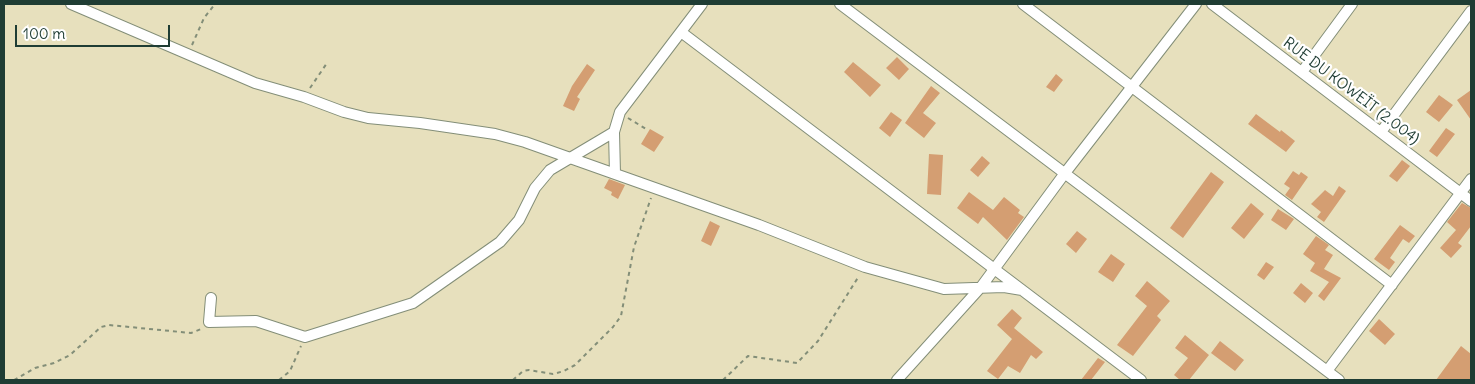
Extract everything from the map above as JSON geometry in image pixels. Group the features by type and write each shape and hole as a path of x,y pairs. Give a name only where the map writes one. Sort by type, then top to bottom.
{"street":[{"path":"71,4 188,52 256,83 368,118 420,123 495,134 571,157 759,225 865,267 944,289 1004,287 1022,290"},
{"path":"615,174 614,132 620,112 702,4"},
{"path":"840,4 1339,380"},
{"path":"1023,4 1392,285"},
{"path":"897,380 981,287 1196,4"},
{"name":"RUE DU KOWEÏT (2.004)","path":"1212,4 1471,201"},
{"path":"1302,72 1352,4"},
{"path":"1380,132 1471,11"},
{"path":"681,32 1141,380"},
{"path":"211,298 209,322 256,321 304,337 413,303 500,242 519,220 530,197 544,176 571,157 614,132"},
{"path":"1327,371 1471,179"}],"path":[{"path":"188,52 204,18 215,4"},
{"path":"304,97 327,62"},
{"path":"620,112 646,129"},
{"path":"513,380 523,371 553,374 576,365 613,327 621,316 634,247 654,188"},
{"path":"723,380 748,356 797,363 818,341 865,267"},
{"path":"14,380 35,368 54,363 70,355 101,326 109,325 191,333 199,330 209,322"},
{"path":"279,380 290,371 304,337"}],"building":[{"path":"897,57 909,69 899,80 886,68"},
{"path":"853,62 881,85 870,97 844,72"},
{"path":"587,64 595,70 577,97 580,99 574,111 563,106 572,86"},
{"path":"1056,74 1063,80 1054,92 1046,87"},
{"path":"931,86 940,93 923,113 936,123 924,138 905,123"},
{"path":"1471,90 1471,120 1457,100"},
{"path":"1439,95 1453,105 1439,122 1426,112"},
{"path":"891,112 902,120 890,137 879,128"},
{"path":"1256,114 1295,141 1286,152 1248,124"},
{"path":"1446,128 1455,134 1437,157 1429,151"},
{"path":"650,129 664,137 654,152 641,144"},
{"path":"929,154 943,155 941,195 927,194"},
{"path":"982,156 990,163 978,177 970,170"},
{"path":"1402,160 1410,166 1397,182 1389,176"},
{"path":"1293,171 1299,175 1301,172 1308,177 1292,200 1285,195 1290,188 1284,184"},
{"path":"1211,172 1224,182 1183,238 1170,228"},
{"path":"609,179 625,185 618,199 611,195 612,192 604,188"},
{"path":"1339,186 1346,191 1324,222 1317,217 1321,212 1311,204 1325,190 1333,196"},
{"path":"969,192 993,210 1004,197 1020,210 1018,213 1024,217 1007,240 983,217 978,224 957,208"},
{"path":"1251,203 1264,214 1244,239 1231,228"},
{"path":"1462,203 1471,208 1471,226 1458,243 1462,246 1451,258 1440,248 1456,230 1447,222"},
{"path":"1278,209 1294,219 1286,230 1271,220"},
{"path":"710,221 720,226 711,246 701,241"},
{"path":"1400,225 1415,236 1409,243 1403,239 1390,258 1395,262 1389,270 1374,259"},
{"path":"1077,231 1087,239 1076,253 1066,244"},
{"path":"1316,236 1329,245 1325,250 1333,255 1324,269 1341,278 1324,301 1318,296 1329,282 1310,271 1315,263 1303,254"},
{"path":"1111,254 1125,264 1113,282 1098,272"},
{"path":"1266,262 1274,267 1264,280 1257,275"},
{"path":"1147,281 1170,301 1157,316 1161,320 1133,356 1117,345 1147,306 1135,296"},
{"path":"1301,283 1313,293 1305,303 1293,293"},
{"path":"1012,309 1022,318 1014,328 1043,352 1036,359 1031,355 1020,373 1008,366 998,379 987,371 1012,339 997,325"},
{"path":"1379,319 1395,334 1385,345 1369,331"},
{"path":"1185,335 1209,355 1189,380 1180,380 1174,375 1188,358 1175,348"},
{"path":"1220,341 1244,360 1235,371 1211,353"},
{"path":"1461,346 1471,354 1471,380 1436,380"},
{"path":"1098,358 1105,362 1091,380 1081,380"}]}
